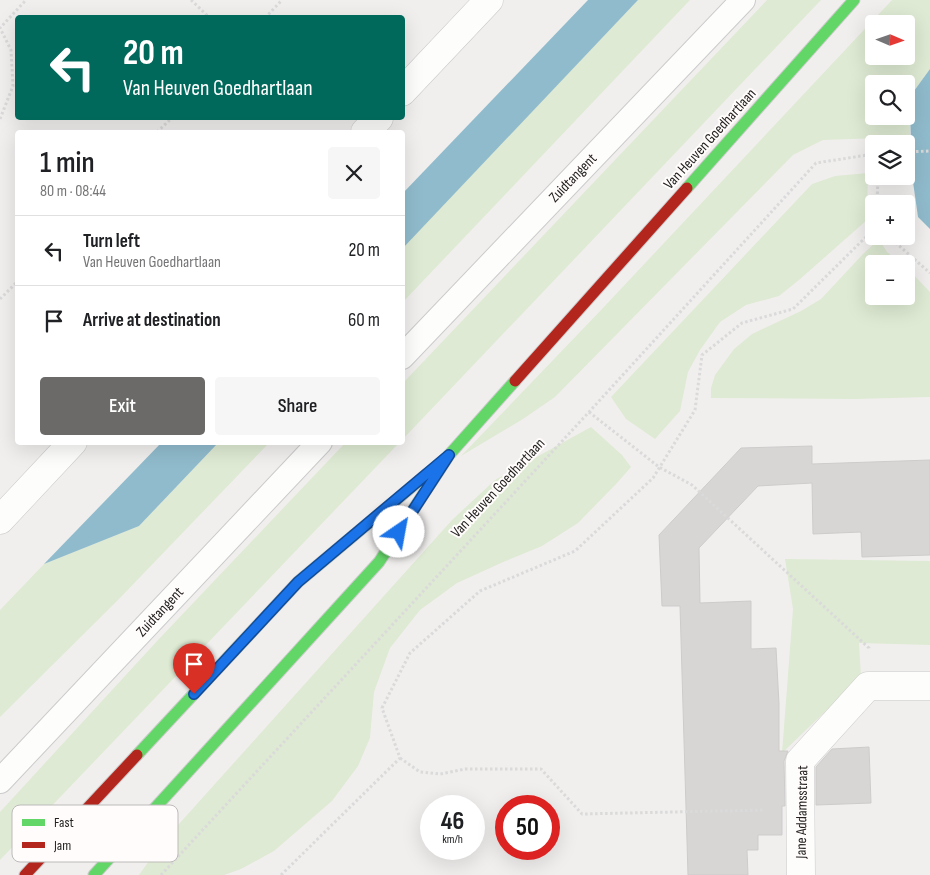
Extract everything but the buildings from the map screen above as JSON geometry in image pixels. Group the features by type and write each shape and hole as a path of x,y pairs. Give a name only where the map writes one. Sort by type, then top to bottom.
{"main road":[{"name":"Van Heuven Goedhartlaan","path":"90,805 298,582 449,455 854,0"},
{"name":"Van Heuven Goedhartlaan","path":"158,805 379,562 449,455"},
{"name":"Van Heuven Goedhartlaan","path":"25,875 37,862"},
{"name":"Van Heuven Goedhartlaan","path":"94,875 106,862"}],"street":[{"path":"405,89 478,4"},
{"path":"366,130 377,120"},
{"path":"0,520 70,445"},
{"path":"868,686 930,686"},
{"name":"Jane Addamsstraat","path":"801,875 800,761 868,686"}],"lane":[{"name":"Zuidtangent","path":"405,353 743,0"},
{"name":"Zuidtangent","path":"0,781 317,445"}],"path":[{"path":"0,119 13,86 11,50 0,28 26,0"},
{"path":"191,0 207,15"},
{"path":"268,15 282,0"},
{"path":"159,130 170,120"},
{"path":"915,152 930,151"},
{"name":"Van Heuven Goedhartlaan","path":"178,857 590,412 816,164 865,156"},
{"path":"800,809 582,814 541,769 465,770 440,774 420,772 400,758 382,708 410,652 480,591 575,551 653,478 695,410 702,355 742,323 793,309 865,238"},
{"path":"898,245 930,273"},
{"path":"0,299 15,284"},
{"path":"590,412 659,467 692,485 869,648 868,686"},
{"path":"281,875 400,758"},
{"name":"Van Heuven Goedhartlaan","path":"161,875 173,862"}],"green space":[{"path":"638,0 690,0 405,300 405,245"},
{"path":"767,0 821,0 405,437 405,381"},
{"path":"892,0 930,0 930,69 915,90 915,75 865,75 865,125 910,125 910,135 865,135 865,139 823,140 793,155 555,397 523,419 461,456 865,29 865,65 915,65 915,15 878,15"},
{"path":"865,173 865,185 868,185 868,195 865,195 865,222 779,296 746,305 720,322 700,350 688,372 680,411 655,439 626,419 611,397 812,184 835,176"},
{"path":"873,245 883,245 891,255 865,255 865,305 915,305 915,276 930,292 930,397 854,399 711,398 711,388 715,375 734,349 752,334 801,311 821,299"},
{"path":"591,427 622,455 631,467 578,523 542,546 457,583 420,610 390,648 374,692 370,738 358,766 332,801 274,851 241,869 224,875 139,875 148,862 178,862 178,825 452,520 495,480"},
{"path":"216,445 267,445 118,600 0,717 0,610 44,564 139,526"},
{"path":"343,445 397,445 53,805 12,805 12,847 0,860 0,812 158,640"},
{"path":"785,559 930,561 930,645 859,643 861,677 782,753 793,609"}],"water":[{"path":"588,0 638,0 405,246 405,191"},
{"path":"930,69 930,229 918,217 913,185 915,185 915,135 911,135 910,125 915,125 915,90"},
{"path":"159,445 216,445 139,526 44,564"}],"traffic: fast":[{"path":"687,188 854,0"},
{"path":"158,805 379,562 449,455 515,381"},
{"path":"137,755 298,582 427,474"},
{"path":"94,875 106,862"}],"traffic: jam":[{"path":"515,381 687,188"},
{"path":"90,805 137,755"},
{"path":"25,875 37,862"}],"route":[{"path":"194,694 298,582 449,455 399,532"}]}
